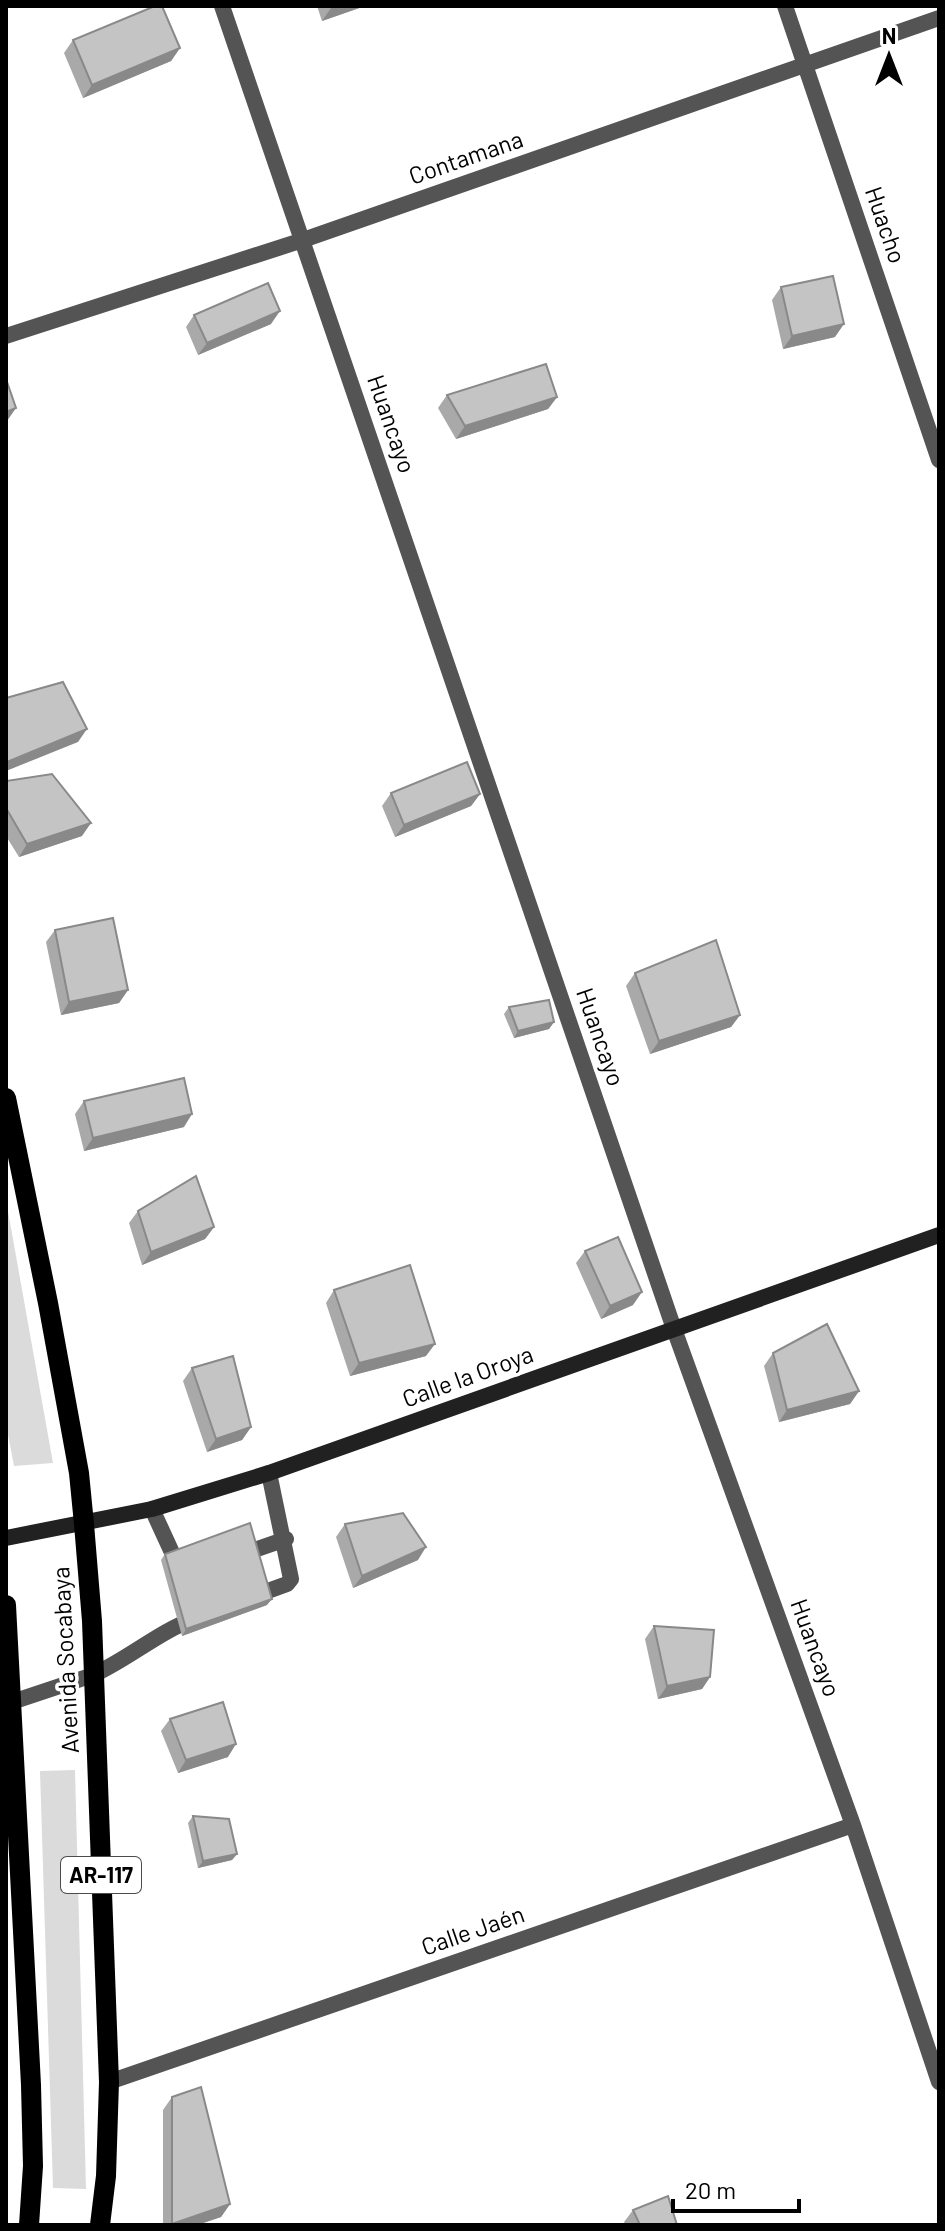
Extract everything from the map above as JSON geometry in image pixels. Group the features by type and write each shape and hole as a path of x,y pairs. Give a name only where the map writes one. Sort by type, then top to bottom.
{"main road":[{"name":"Avenida Socabaya","path":"6,1098 51,1318 79,1473 84,1524 109,2082 106,2176 100,2225"},
{"path":"6,1605 32,2112 33,2166 29,2225"}],"street":[{"name":"Huancayo","path":"222,6 674,1329 853,1825 939,2082"},
{"name":"Huacho","path":"785,6 939,460"},
{"name":"Contamana","path":"6,336 303,240 939,18"},
{"name":"Calle la Oroya","path":"6,1538 152,1509 269,1473 939,1235"},
{"path":"10,1703 93,1675 125,1660 162,1630 287,1584 291,1579 286,1539 269,1473"},
{"path":"152,1509 183,1575 198,1570"},
{"path":"227,1560 286,1539"},
{"name":"Calle Jaén","path":"109,2082 853,1825"}],"shaded area":[{"path":"6,1200 53,1463 14,1466 6,1424"},
{"path":"75,1770 86,2189 53,2188 40,1771"}],"building":[{"path":"155,6 162,6 180,48 92,85 73,40"},
{"path":"833,276 844,324 792,336 781,287"},
{"path":"268,283 280,311 207,343 194,315"},
{"path":"546,364 557,397 465,426 447,395"},
{"path":"6,379 16,408 6,412"},
{"path":"63,682 87,729 7,762 6,698"},
{"path":"467,762 480,794 404,825 391,793"},
{"path":"52,774 91,823 27,844 6,808 6,781"},
{"path":"113,918 128,990 69,1002 55,930"},
{"path":"716,940 740,1015 659,1041 635,973"},
{"path":"549,1000 554,1022 518,1031 509,1007"},
{"path":"184,1078 192,1114 93,1138 84,1101"},
{"path":"196,1176 214,1227 151,1252 138,1211"},
{"path":"618,1237 642,1292 610,1306 585,1251"},
{"path":"410,1265 435,1344 359,1363 334,1290"},
{"path":"827,1324 859,1391 787,1410 773,1353"},
{"path":"233,1356 251,1427 216,1439 192,1368"},
{"path":"403,1513 426,1547 362,1576 345,1524"},
{"path":"250,1523 272,1599 186,1629 165,1554"},
{"path":"654,1626 714,1630 710,1677 667,1686"},
{"path":"223,1702 236,1744 186,1760 170,1719"},
{"path":"193,1816 229,1819 237,1854 203,1861"},
{"path":"201,2087 230,2204 172,2224 172,2097"},
{"path":"668,2196 677,2225 640,2225 633,2210"}]}
